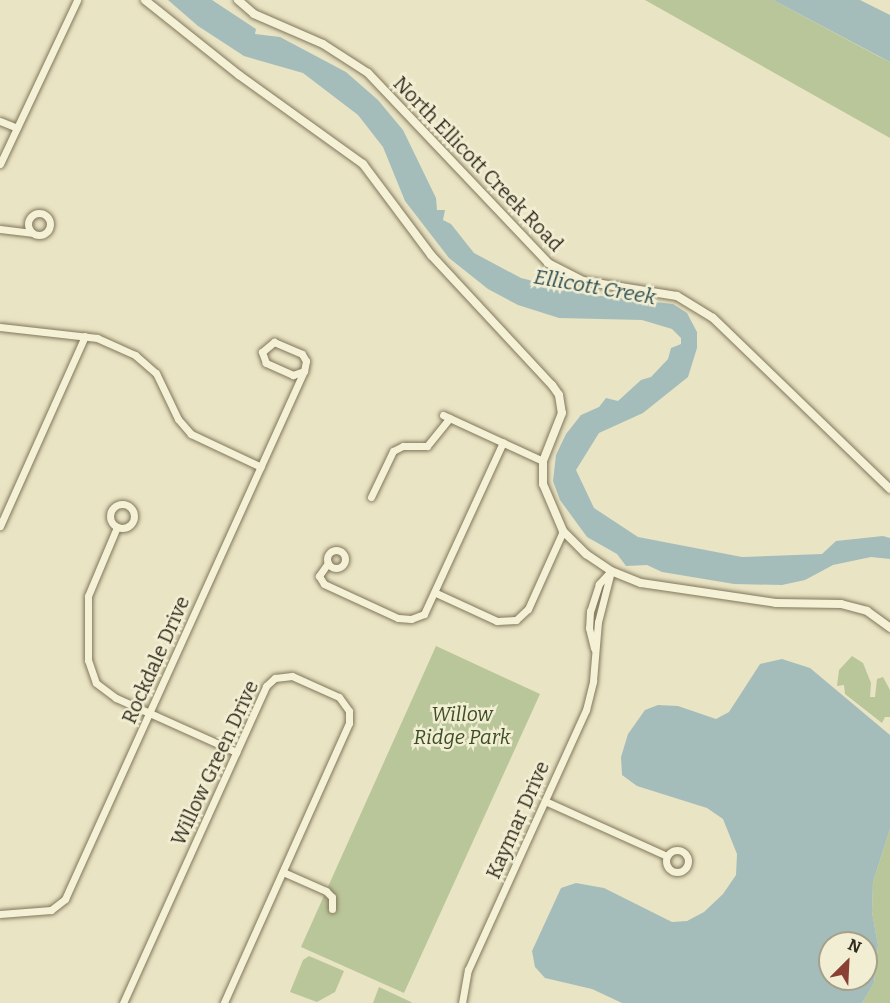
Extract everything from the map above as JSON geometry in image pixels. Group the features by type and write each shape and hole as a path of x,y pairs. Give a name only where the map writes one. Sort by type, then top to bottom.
{"street":[{"path":"0,164 77,0"},
{"path":"146,0 239,75 350,152 376,178 431,255 559,395 562,413 543,461 545,493 563,531 611,571 641,583 720,596 853,607 874,615 890,628"},
{"name":"North Ellicott Creek Road","path":"238,0 254,14 323,44 368,73 548,263 590,283 677,296 713,318 890,489"},
{"path":"0,121 17,128"},
{"path":"0,229 32,233"},
{"path":"0,327 85,336 143,360 156,373 178,420 191,434 261,467"},
{"path":"0,525 85,336"},
{"path":"274,342 302,354 307,364 304,371 293,375 267,363 262,356 263,348 274,342"},
{"name":"Rockdale Drive","path":"0,914 51,910 65,899 304,371"},
{"path":"371,496 393,451 403,446 428,446 446,417 543,461"},
{"path":"328,563 319,576 321,582 398,618 411,619 424,614 436,593 503,442"},
{"path":"117,527 89,587 89,669 96,683 108,694 236,752"},
{"path":"436,593 496,621 516,620 528,609 563,531"},
{"name":"Kaymar Drive","path":"462,1003 468,970 586,710 594,648 611,571"},
{"name":"Willow Green Drive","path":"123,1003 266,686 275,678 292,676 337,696 347,706 349,723 224,1003"},
{"path":"545,801 667,856"},
{"path":"283,872 326,891 332,897 332,909"}],"green space":[{"path":"645,0 773,0 890,62 890,138"},
{"name":"Willow Ridge Park","path":"436,646 540,694 404,993 301,947"},
{"path":"852,656 863,663 871,683 870,697 875,697 877,679 883,677 890,690 890,717 885,717 882,723 845,694 844,685 837,686 839,670"},
{"path":"890,829 890,1003 862,1003 869,991 878,991 878,931 875,931 872,912 873,882"},
{"path":"309,956 344,971 335,992 317,1002 290,992 303,960"},
{"path":"379,987 411,1002 412,1003 373,1003"}],"water":[{"name":"Ellicott Creek","path":"168,0 212,0 256,29 255,34 280,37 346,72 378,100 403,130 436,198 437,210 445,210 443,220 451,224 474,253 521,278 584,294 673,304 687,313 697,332 697,348 688,377 643,413 599,433 576,470 594,508 638,537 742,557 822,554 836,541 883,536 890,538 890,559 871,557 833,565 805,580 782,585 734,584 662,572 647,565 626,566 617,554 587,537 560,500 553,481 556,455 566,434 581,415 599,407 606,398 618,401 641,380 651,377 668,359 671,348 681,344 681,338 672,329 642,320 559,318 518,305 488,289 449,258 405,201 383,147 358,115 303,73 244,56 198,26"},
{"path":"773,0 860,0 890,15 890,62"},
{"path":"782,659 810,668 890,735 890,829 873,882 872,912 875,931 818,931 818,991 869,991 862,1003 622,1003 592,989 545,978 535,967 532,951 561,888 576,883 604,888 672,922 687,921 704,912 723,894 736,875 737,854 723,819 707,808 637,786 622,775 621,757 628,734 645,710 658,705 678,706 716,719 729,712 760,664"}]}
